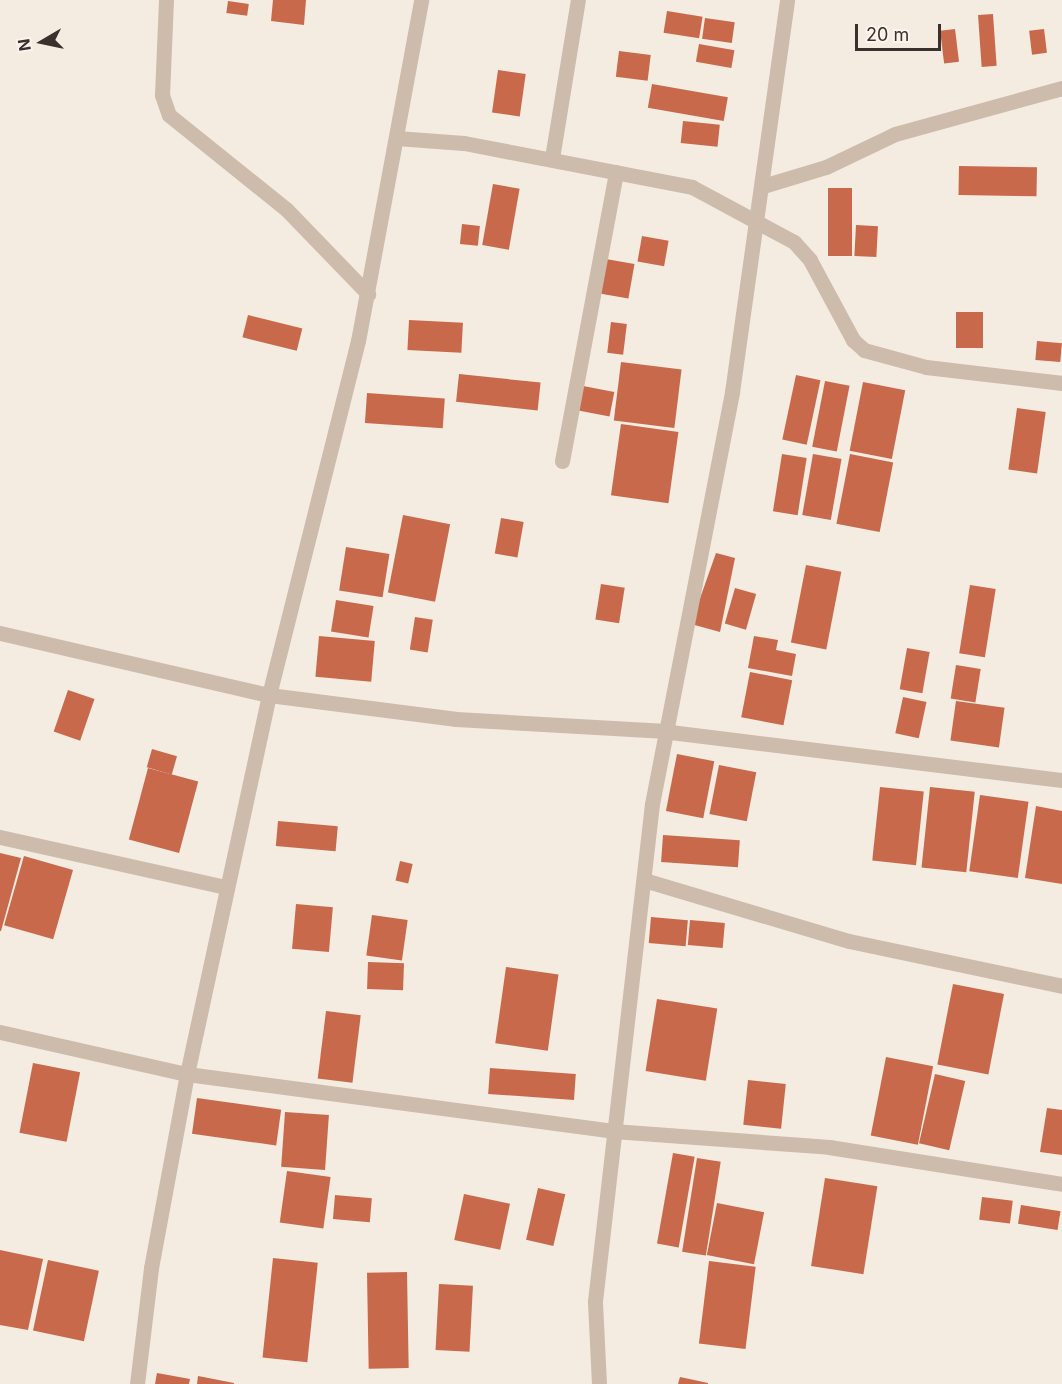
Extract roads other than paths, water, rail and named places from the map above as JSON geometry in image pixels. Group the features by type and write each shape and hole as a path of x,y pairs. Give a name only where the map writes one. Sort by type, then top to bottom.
{"street":[{"path":"166,0 162,94 169,115 287,210 368,294"},
{"path":"137,1384 151,1268 187,1074 269,695 368,294 421,0"},
{"path":"552,158 578,0"},
{"path":"598,1384 595,1300 613,1131 662,731 732,392 763,186 787,0"},
{"path":"763,186 826,168 895,134 1062,88"},
{"path":"396,138 464,142 692,187 758,220 794,242 810,260 853,340 864,350 926,367 1062,383"},
{"path":"562,461 616,172"},
{"path":"0,633 269,695 456,719 662,731 1062,780"},
{"path":"0,837 226,887"},
{"path":"644,880 849,941 1062,986"},
{"path":"0,1032 187,1074 613,1131 829,1147 1062,1184"}]}
